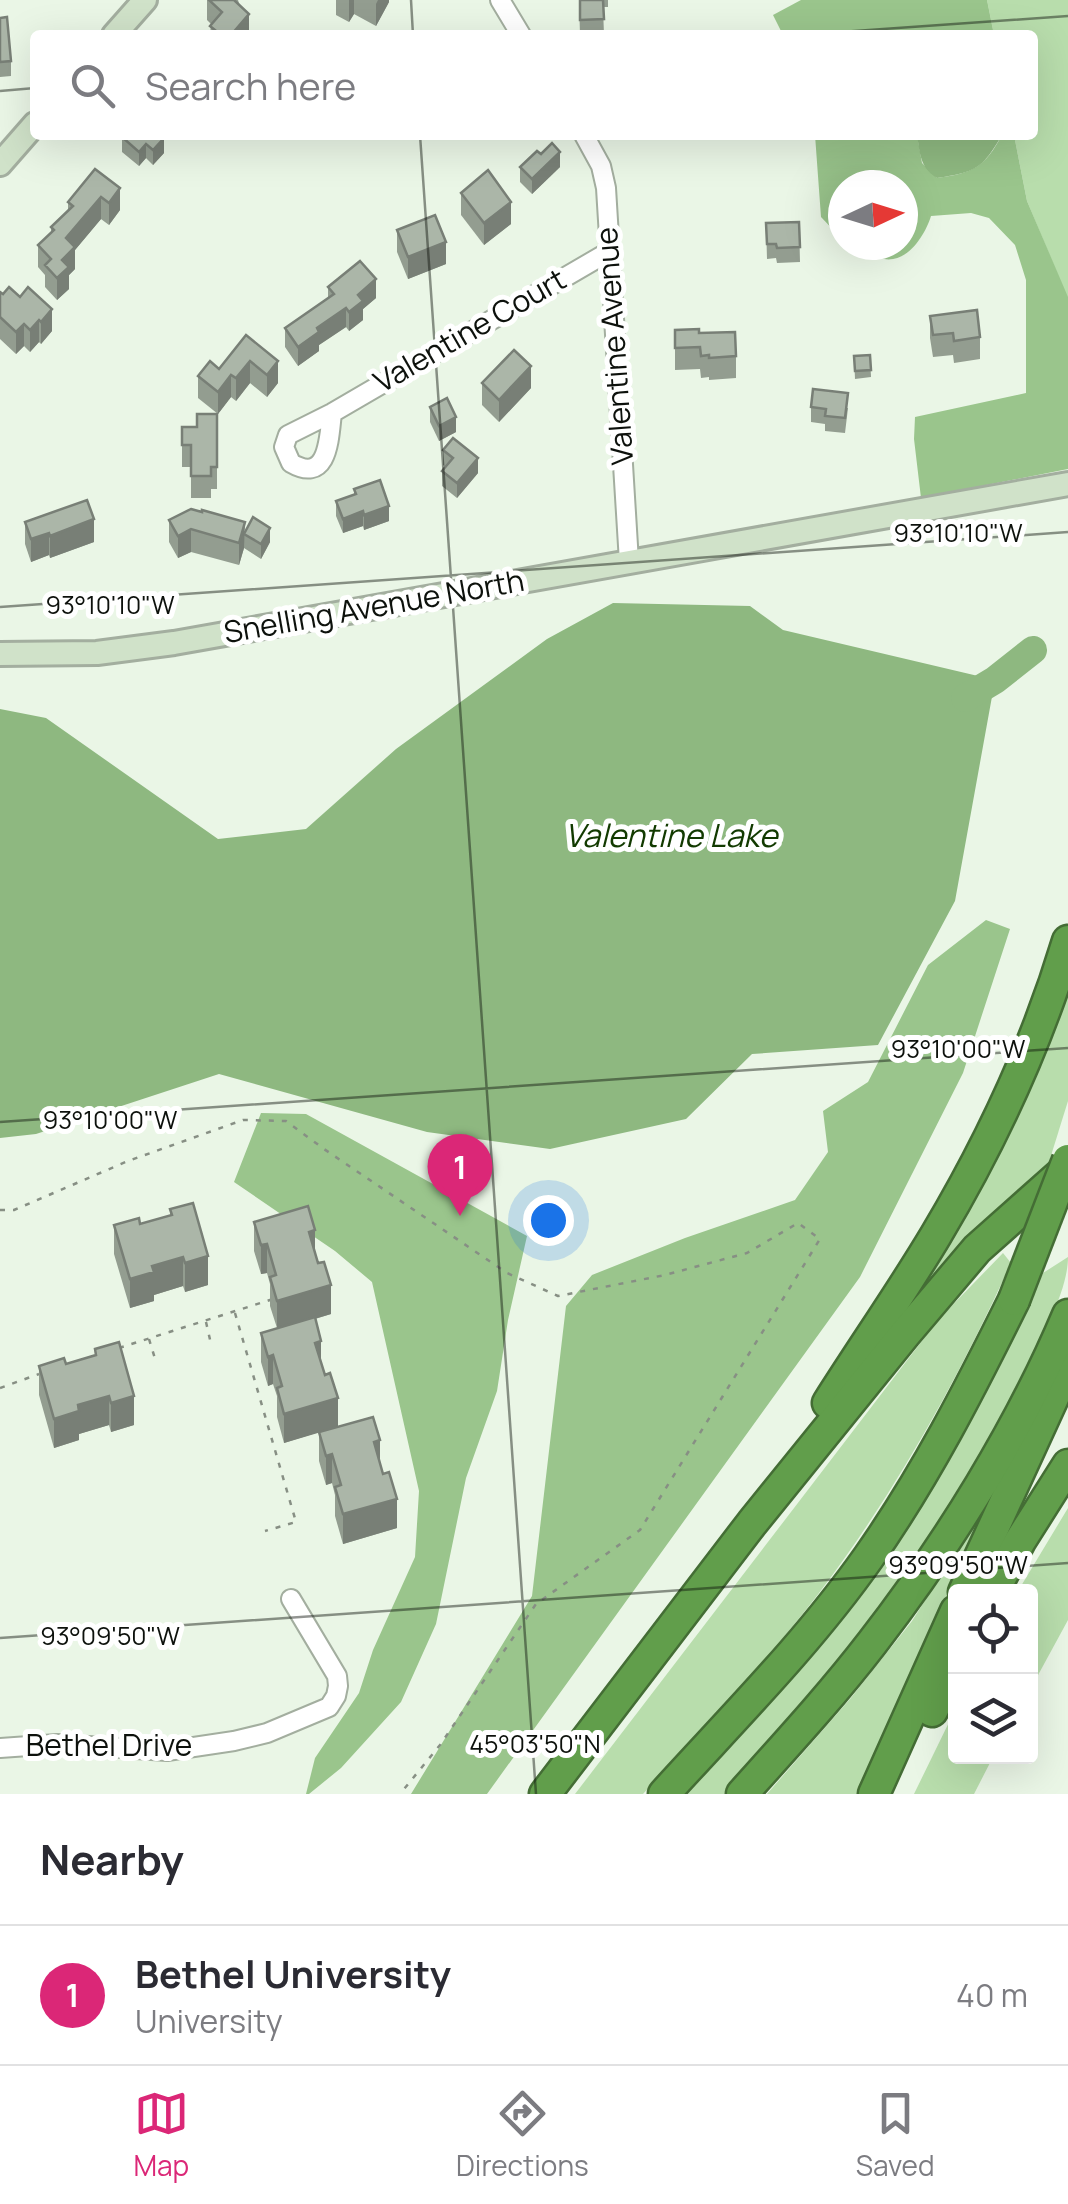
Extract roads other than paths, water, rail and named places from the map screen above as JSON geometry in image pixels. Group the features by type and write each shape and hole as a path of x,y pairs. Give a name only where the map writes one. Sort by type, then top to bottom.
{"highway":[{"path":"752,1523 961,1190 1021,1070 1068,942"},
{"path":"664,1794 812,1631 868,1558 941,1443 1014,1300 1068,1160"},
{"path":"545,1794 752,1523 976,1249 1068,1168"},
{"path":"742,1794 872,1644 937,1552 1009,1435 1068,1314"},
{"path":"968,1584 1068,1365"},
{"path":"997,1584 1068,1465"},
{"path":"874,1794 948,1629"},
{"path":"890,1794 951,1674"}],"street":[{"path":"118,30 145,0"},
{"path":"500,0 519,30"},
{"path":"0,164 30,130"},
{"name":"Valentine Avenue","path":"587,140 606,188 628,562"},
{"name":"Valentine Court","path":"332,413 610,251"},
{"name":"Snelling Avenue North","path":"0,654 98,653 174,643 1068,484"},
{"name":"Bethel Drive","path":"0,1748 56,1744 167,1751 234,1742 329,1707 336,1696 336,1676 291,1598"}],"water":[{"path":"918,140 999,140 977,167 961,174 937,178 924,165"},
{"name":"Valentine Lake","path":"613,603 750,606 783,630 995,680 955,901 878,1045 752,1054 686,1119 550,1149 427,1132 219,1074 36,1134 0,1138 0,709 46,718 218,839 306,829 396,749 547,639"}],"waterway":[{"path":"965,698 1033,650"}],"place":[{"name":"Bethel University","path":"460,1216"}]}
